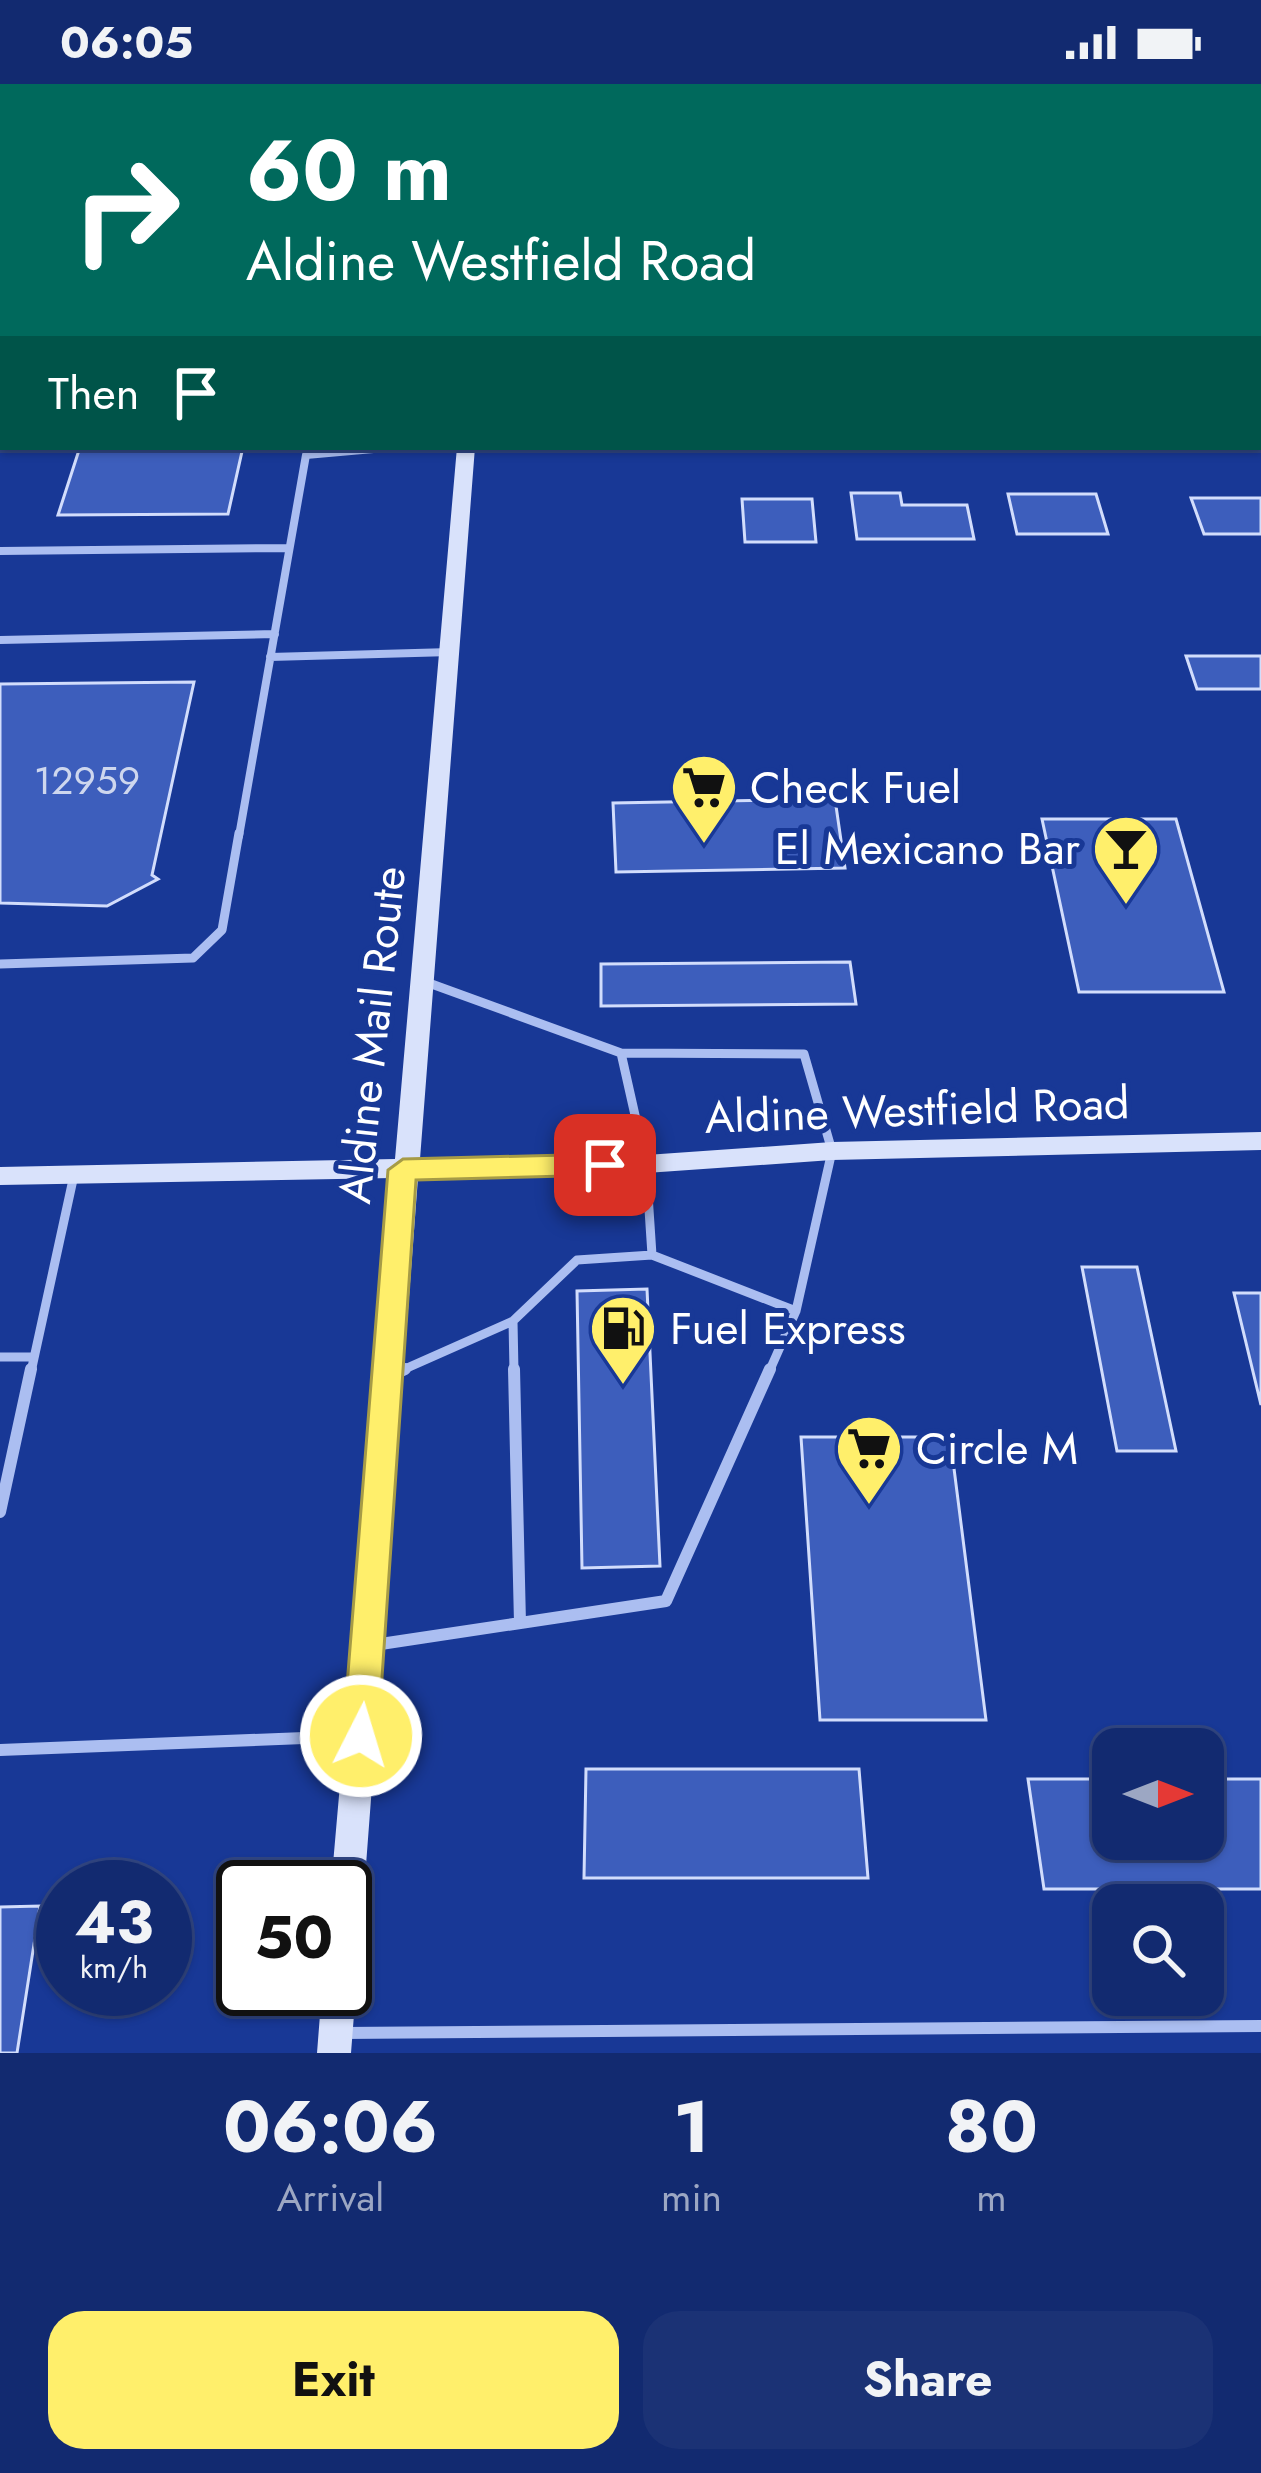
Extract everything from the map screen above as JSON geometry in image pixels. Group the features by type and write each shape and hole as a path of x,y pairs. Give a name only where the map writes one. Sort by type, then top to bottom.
{"main road":[{"name":"Aldine Mail Route","path":"350,1860 403,1170 426,982 466,450"},
{"name":"Aldine Westfield Road","path":"0,1176 646,1164 832,1151 1261,1141"}],"lane":[{"path":"0,964 193,958 222,930 307,451"},
{"path":"0,551 289,548"},
{"path":"0,640 275,634"},
{"path":"270,657 451,652"},
{"path":"369,1646 666,1601 796,1311 832,1151 805,1054 621,1052 426,982"},
{"path":"621,1052 646,1164 652,1256"},
{"path":"0,1512 74,1174"},
{"path":"388,1378 513,1321 578,1260 652,1256 796,1311"},
{"path":"513,1321 520,1623"},
{"path":"0,1357 34,1357"},
{"path":"0,1750 361,1736"},
{"path":"334,2043 1261,2026"}],"building":[{"path":"79,450 242,450 228,514 58,515"},
{"path":"851,493 900,493 902,505 967,505 974,539 857,539"},
{"path":"1008,494 1096,494 1108,534 1017,534"},
{"path":"1191,498 1261,498 1261,534 1204,534"},
{"path":"742,499 812,499 816,542 745,542"},
{"path":"1186,656 1261,656 1261,689 1197,689"},
{"path":"194,682 152,875 158,879 107,906 0,903 0,684"},
{"path":"835,799 845,868 616,872 613,803"},
{"path":"1042,819 1176,819 1224,992 1079,992"},
{"path":"850,962 856,1004 601,1006 601,964"},
{"path":"1082,1267 1137,1267 1176,1451 1117,1451"},
{"path":"647,1289 660,1566 582,1568 577,1291"},
{"path":"1234,1293 1261,1293 1261,1405"},
{"path":"801,1437 950,1437 986,1720 820,1720"},
{"path":"586,1769 859,1769 868,1878 584,1878"},
{"path":"1028,1779 1092,1779 1092,1860 1224,1860 1224,1779 1261,1779 1261,1889 1224,1889 1224,1884 1092,1884 1092,1889 1044,1889"},
{"path":"36,1906 17,2053 0,2053 0,1907"}],"place":[{"name":"Check Fuel","path":"704,846"},
{"name":"El Mexicano Bar","path":"1126,907"},
{"name":"Fuel Express","path":"623,1387"},
{"name":"Circle M","path":"869,1507"}],"route":[{"path":"361,1736 403,1170 605,1165"}]}
